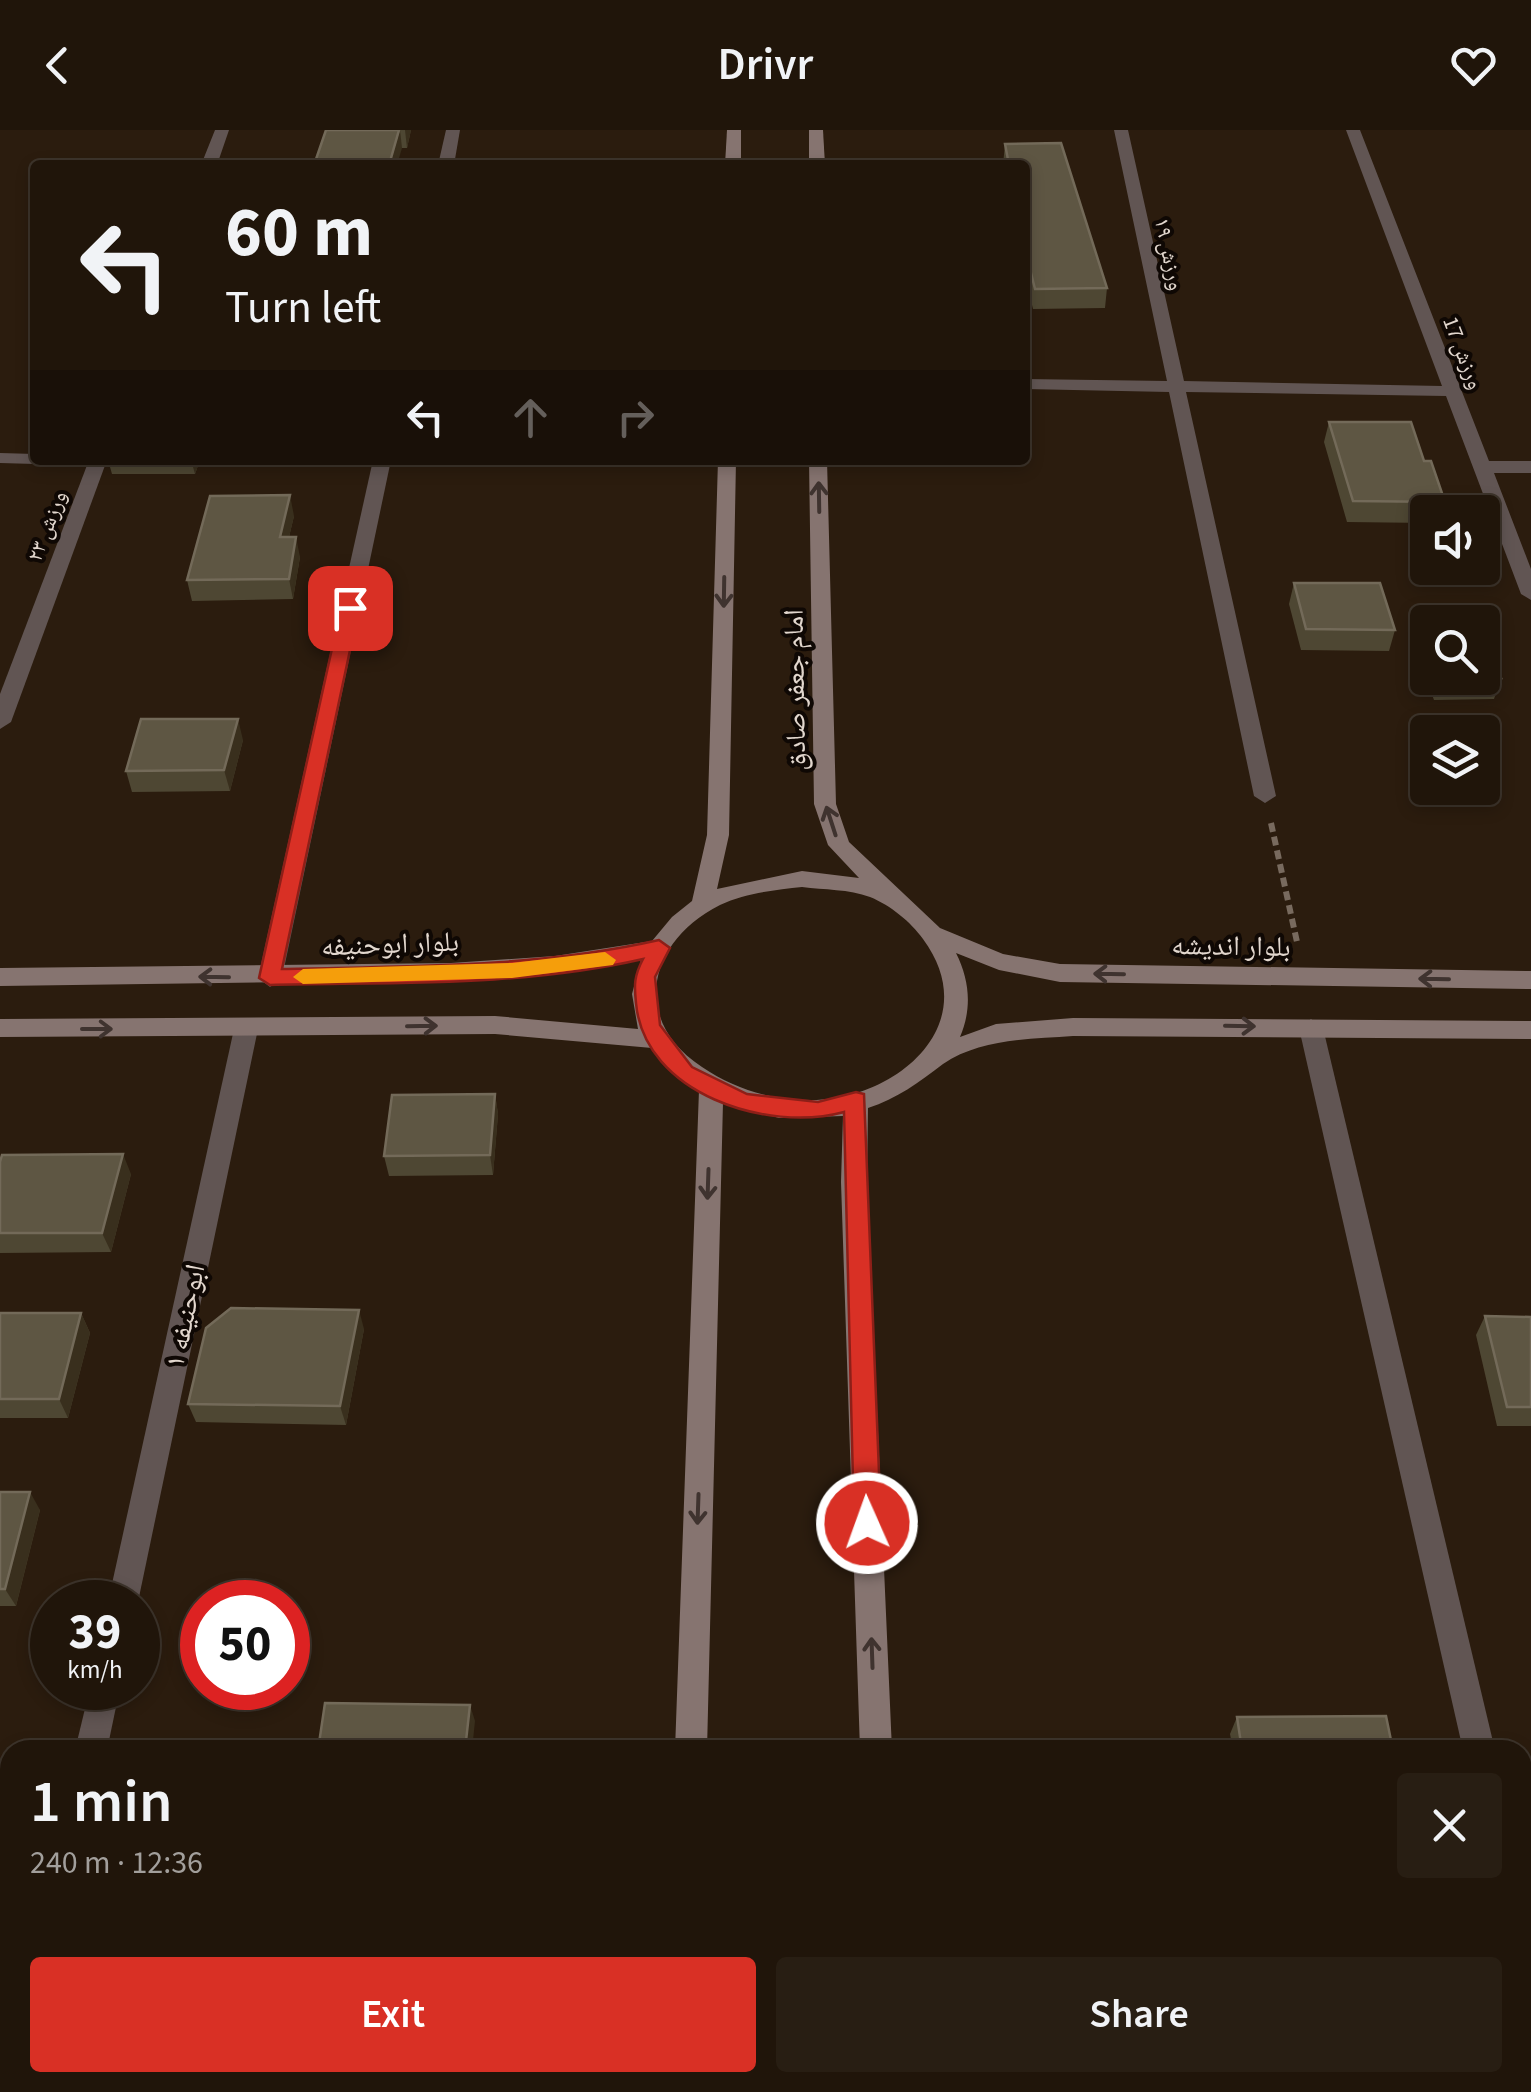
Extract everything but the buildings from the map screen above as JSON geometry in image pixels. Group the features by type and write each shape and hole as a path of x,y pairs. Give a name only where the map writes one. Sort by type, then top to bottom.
{"main road":[{"path":"733,160 734,130"},
{"path":"816,130 816,160"},
{"path":"703,903 718,835 727,465"},
{"name":"امام جعفر صادق","path":"818,465 826,804 838,845 889,896"},
{"path":"937,1056 958,1009 956,971 936,936 889,896 802,879 748,886 703,903 668,931 644,977 649,1027 684,1072 743,1102 818,1111 890,1092 937,1056 996,1034 1073,1027 1531,1030"},
{"name":"بلوار اندیشه","path":"936,936 999,962 1060,973 1531,980"},
{"name":"بلوار ابوحنیفه","path":"0,976 270,978 512,970 592,963 659,948"},
{"path":"0,1028 495,1025 660,1040"},
{"path":"690,1740 712,1087"},
{"path":"856,1100 854,1182 876,1740"}],"street":[{"path":"210,160 222,130"},
{"path":"447,160 453,130"},
{"name":"ورزش ۱۹","path":"1121,130 1265,796"},
{"name":"ورزش 17","path":"1353,130 1531,594"},
{"path":"1030,384 1454,391"},
{"path":"0,458 30,458"},
{"name":"ورزش ۲۳","path":"0,722 96,465"},
{"path":"270,978 381,465"},
{"path":"1485,467 1531,467"},
{"path":"1311,1028 1478,1740"},
{"name":"ابوحنیفه ۱","path":"128,1580 246,1029"},
{"path":"94,1740 100,1710"}],"path":[{"path":"1265,796 1305,978"}],"slow traffic":[{"path":"303,977 512,970 605,960"}],"route":[{"path":"350,608 270,978 512,970 592,963 659,948 644,977 649,1027 684,1072 743,1102 818,1111 856,1100 854,1182 867,1523"}]}
